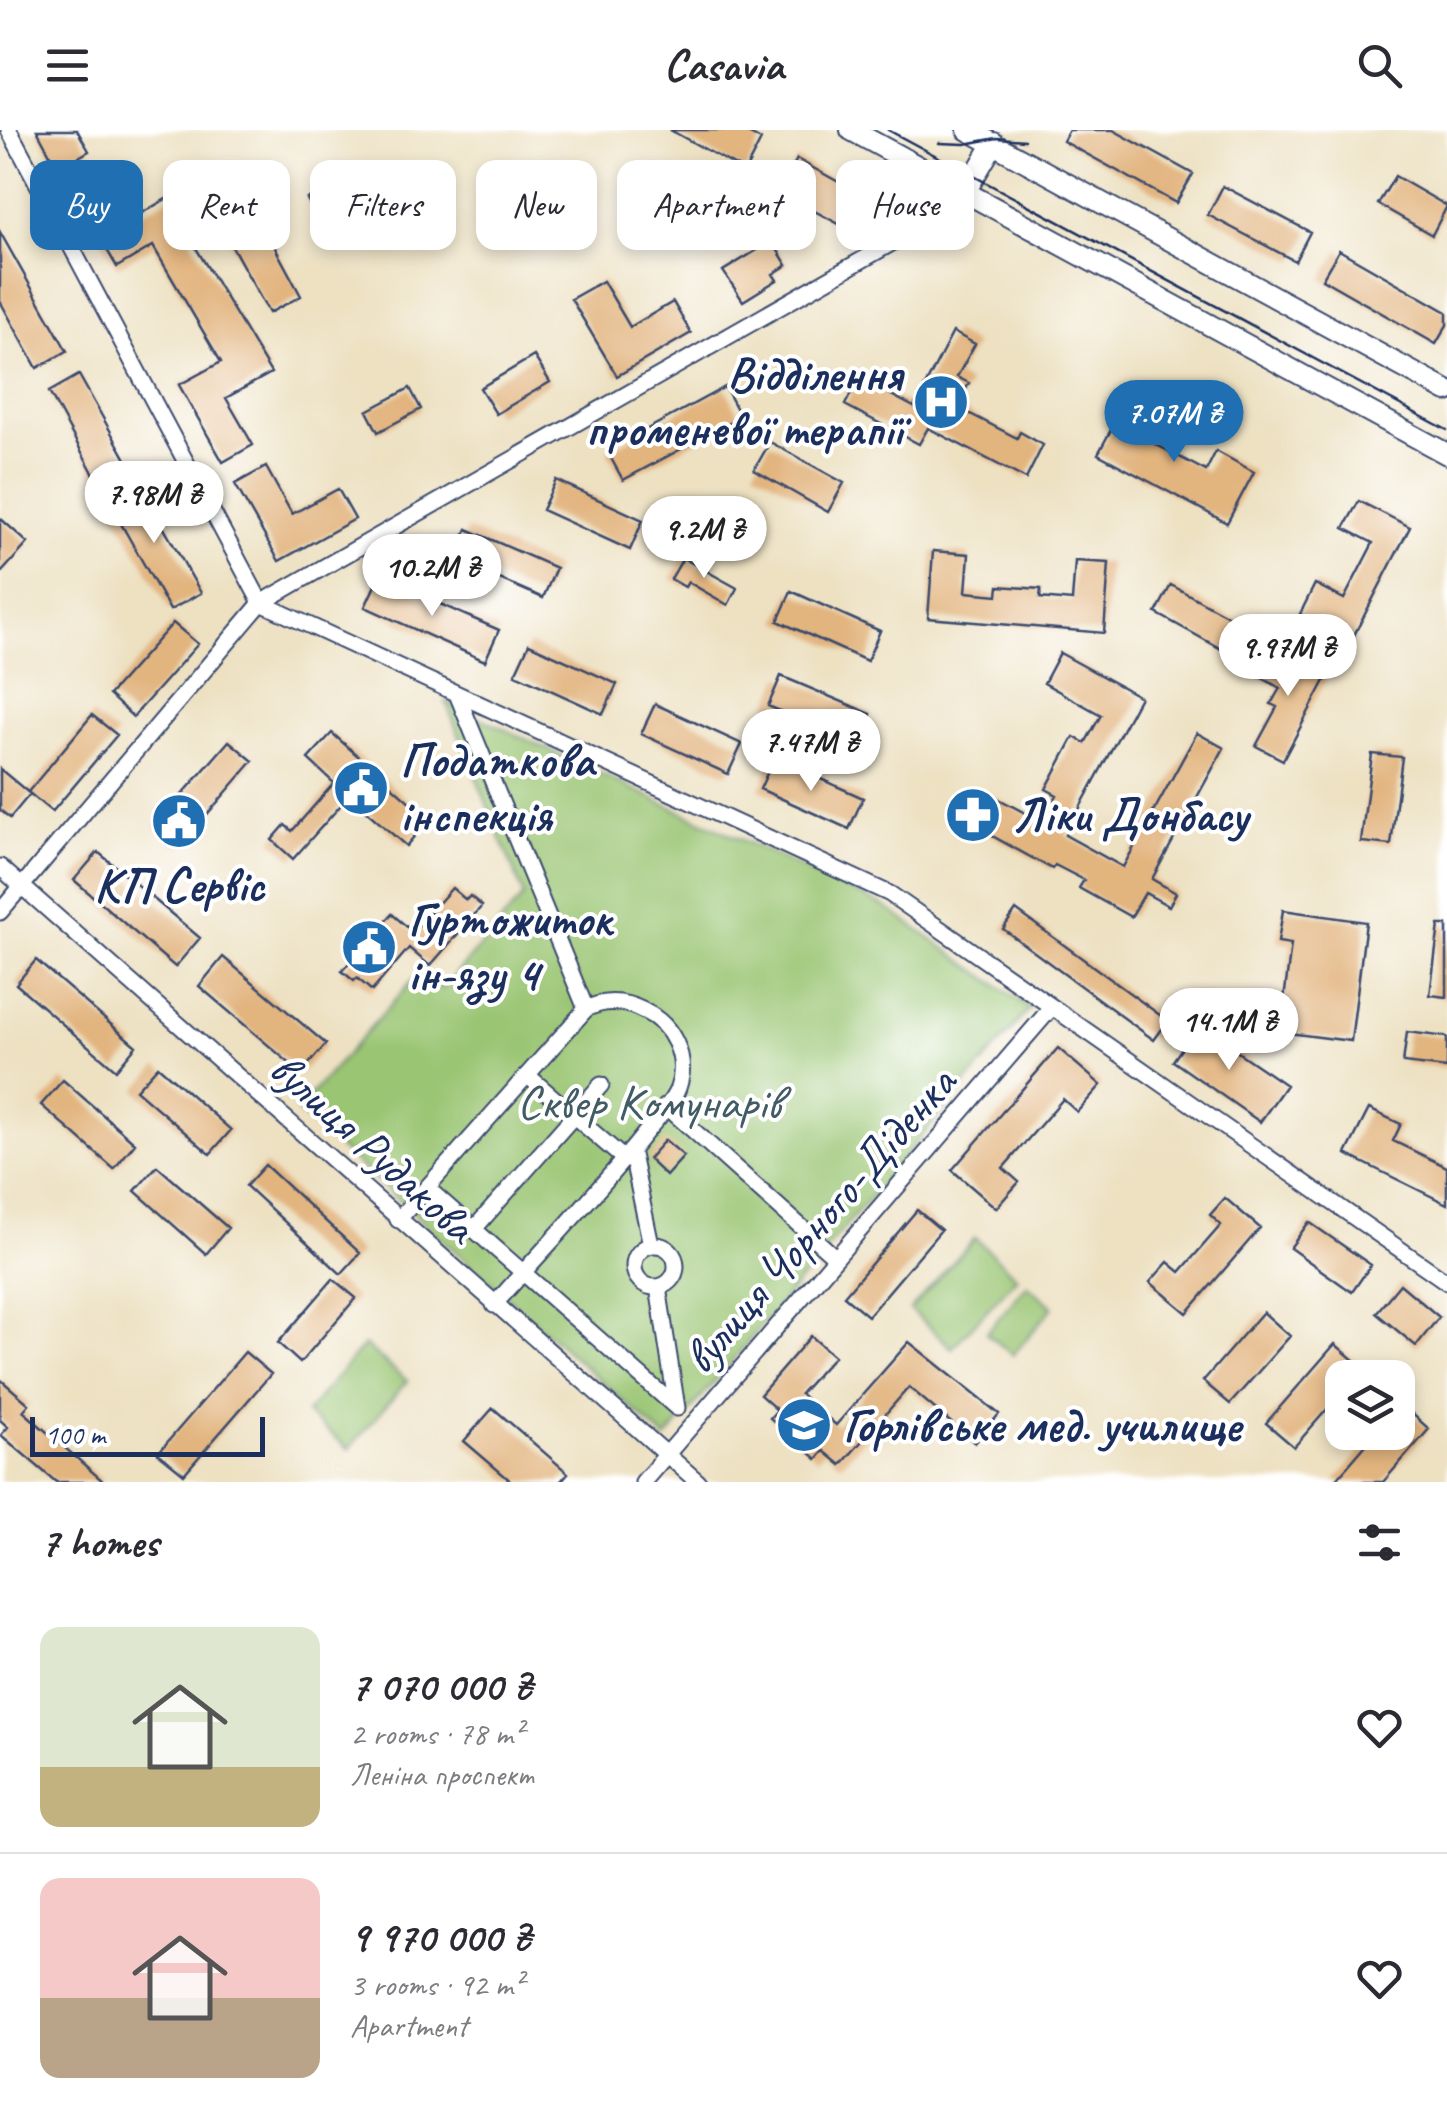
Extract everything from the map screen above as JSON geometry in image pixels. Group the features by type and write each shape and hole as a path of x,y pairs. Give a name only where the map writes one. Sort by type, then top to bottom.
{"main road":[{"path":"851,130 906,160"},
{"path":"968,130 997,137 1447,390"},
{"path":"974,177 997,137"},
{"path":"974,197 1447,454"}],"street":[{"path":"8,130 262,603 890,894 1447,1282"},
{"path":"0,912 262,603 880,250"},
{"path":"457,694 586,1009"},
{"name":"вулиця Рудакова","path":"0,867 698,1482"},
{"path":"398,1220 586,1009 600,1002 617,1002 636,1007 665,1025 680,1056 678,1088 628,1155 494,1304"},
{"name":"вулиця Чорного-Діденка","path":"643,1482 1052,1006"},
{"path":"527,1075 628,1155 651,1245"},
{"path":"474,1229 601,1085"},
{"path":"666,1106 836,1258"},
{"path":"427,1188 677,1408 658,1287"},
{"path":"651,1245 666,1248 676,1262 673,1278 658,1287 640,1280 634,1265 638,1253 651,1245"}],"green space":[{"name":"Сквер Комунарів","path":"446,702 884,906 1030,1008 666,1439 297,1110 420,972 443,989 524,896"},
{"path":"975,1238 1017,1277 952,1348 910,1310"},
{"path":"1027,1285 1053,1307 1013,1355 986,1333"},
{"path":"364,1345 407,1381 349,1449 306,1413"}],"building":[{"path":"37,130 77,130 89,151 74,160 53,160"},
{"path":"670,130 742,130 761,140 751,160 725,160"},
{"path":"1069,130 1113,130 1193,174 1176,203 1063,141"},
{"path":"816,170 836,181 836,222 816,212"},
{"path":"1395,176 1447,206 1432,235 1378,204"},
{"path":"1223,186 1310,232 1295,261 1208,215"},
{"path":"163,201 163,250 197,250 271,373 226,398 253,445 223,462 179,385 221,362 153,246 117,267 107,250 143,250 143,212"},
{"path":"0,232 67,351 37,368 0,301"},
{"path":"234,250 276,250 301,296 269,313"},
{"path":"757,250 778,250 787,265 773,274 777,280 743,301 723,271"},
{"path":"1339,250 1447,312 1447,325 1436,344 1322,279"},
{"path":"603,281 630,327 673,302 691,333 617,376 571,299"},
{"path":"953,332 975,344 957,377 969,383 957,407 1017,438 1020,432 1043,445 1026,479 928,428 919,444 845,405 859,378 914,407"},
{"path":"534,356 550,382 496,414 480,388"},
{"path":"79,375 127,461 96,478 49,392"},
{"path":"725,387 741,417 623,480 607,451"},
{"path":"410,388 421,409 378,432 367,411"},
{"path":"1126,402 1166,424 1155,444 1206,471 1216,451 1254,472 1227,523 1098,454"},
{"path":"770,442 844,483 828,512 754,470"},
{"path":"266,467 292,514 338,489 355,519 279,561 235,484"},
{"path":"556,480 643,520 630,550 542,510"},
{"path":"137,481 201,593 170,610 107,499"},
{"path":"1359,501 1410,527 1351,641 1300,614 1315,584 1344,599 1373,543 1344,528"},
{"path":"0,518 28,543 0,574"},
{"path":"467,529 556,568 543,598 454,559"},
{"path":"933,551 969,554 966,592 998,595 999,586 1041,589 1040,598 1072,601 1075,561 1109,563 1104,633 928,618"},
{"path":"683,558 737,588 728,605 688,582 685,587 671,579"},
{"path":"379,577 499,630 485,661 365,607"},
{"path":"1171,585 1252,629 1236,657 1156,613"},
{"path":"791,591 880,631 867,661 778,621"},
{"path":"173,623 198,644 133,717 109,695"},
{"path":"529,644 617,684 603,714 515,674"},
{"path":"1272,646 1328,675 1283,760 1256,746 1277,707 1271,704 1280,688 1257,675"},
{"path":"1060,653 1140,697 1065,835 1123,867 1197,733 1224,748 1152,879 1176,893 1169,906 1145,893 1131,917 1079,888 1084,880 1055,865 1052,869 967,822 984,791 1042,822 1057,795 1046,789 1074,737 1085,743 1101,715 1044,683"},
{"path":"781,676 871,714 858,744 768,706"},
{"path":"655,704 742,744 728,774 641,734"},
{"path":"92,715 117,735 52,812 28,792"},
{"path":"332,733 429,819 406,846 349,796 293,859 272,840 285,825 292,831 334,783 308,759"},
{"path":"229,741 253,761 179,847 155,826"},
{"path":"1372,754 1402,757 1391,845 1361,842"},
{"path":"774,758 863,798 849,829 760,789"},
{"path":"0,769 30,794 10,818 0,810"},
{"path":"98,852 200,938 175,967 74,880"},
{"path":"452,888 466,900 470,896 482,906 430,966 409,948 372,991 342,971 392,914 413,932"},
{"path":"1016,910 1168,1021 1154,1040 1003,929"},
{"path":"1283,910 1366,922 1351,1041 1280,1032 1291,944 1278,942"},
{"path":"1439,925 1447,925 1447,997 1430,995"},
{"path":"223,957 326,1044 301,1073 199,986"},
{"path":"36,960 136,1046 116,1070 16,984"},
{"path":"1198,1025 1286,1085 1260,1122 1173,1061"},
{"path":"1407,1032 1447,1037 1447,1068 1403,1063"},
{"path":"1058,1048 1101,1085 1077,1112 1063,1099 1003,1168 1019,1182 996,1208 952,1170"},
{"path":"158,1066 231,1130 210,1154 136,1090"},
{"path":"63,1080 135,1143 114,1169 41,1105"},
{"path":"1369,1109 1401,1124 1393,1141 1447,1167 1447,1204 1346,1154"},
{"path":"665,1140 684,1156 666,1176 648,1159"},
{"path":"265,1165 360,1253 341,1274 246,1186"},
{"path":"157,1166 228,1228 206,1254 135,1191"},
{"path":"1225,1198 1260,1228 1187,1313 1150,1282 1168,1262 1180,1272 1221,1225 1210,1215"},
{"path":"917,1210 941,1230 868,1316 844,1296"},
{"path":"1309,1222 1371,1265 1352,1292 1290,1248"},
{"path":"333,1279 356,1298 300,1363 278,1343"},
{"path":"1400,1284 1439,1317 1416,1346 1376,1313"},
{"path":"1263,1312 1290,1336 1230,1404 1203,1381"},
{"path":"811,1336 834,1356 800,1394 836,1425 909,1342 999,1414 975,1443 909,1387 841,1465 824,1451 817,1459 770,1418 777,1410 760,1395"},
{"path":"1335,1344 1354,1360 1325,1360 1325,1411 1294,1447 1266,1423"},
{"path":"245,1352 271,1374 184,1474 158,1453"},
{"path":"0,1379 29,1404 23,1411 104,1482 56,1482 1,1435 8,1427 0,1420"},
{"path":"493,1408 568,1473 560,1482 512,1482 464,1441"},
{"path":"1415,1416 1429,1429 1415,1445"},
{"path":"1362,1450 1411,1450 1383,1482 1334,1482"}],"tram line":[{"path":"888,130 1447,430"},
{"path":"939,143 1025,140"}],"place":[{"name":"Відділення променевої терапії","path":"941,402"},
{"name":"Податкова інспекція","path":"361,788"},
{"name":"Ліки Донбасу","path":"973,815"},
{"name":"КП Сервіс","path":"179,821"},
{"name":"Гуртожиток ін-язу 4","path":"369,947"},
{"name":"Горлівське мед. училище","path":"804,1425"}]}
